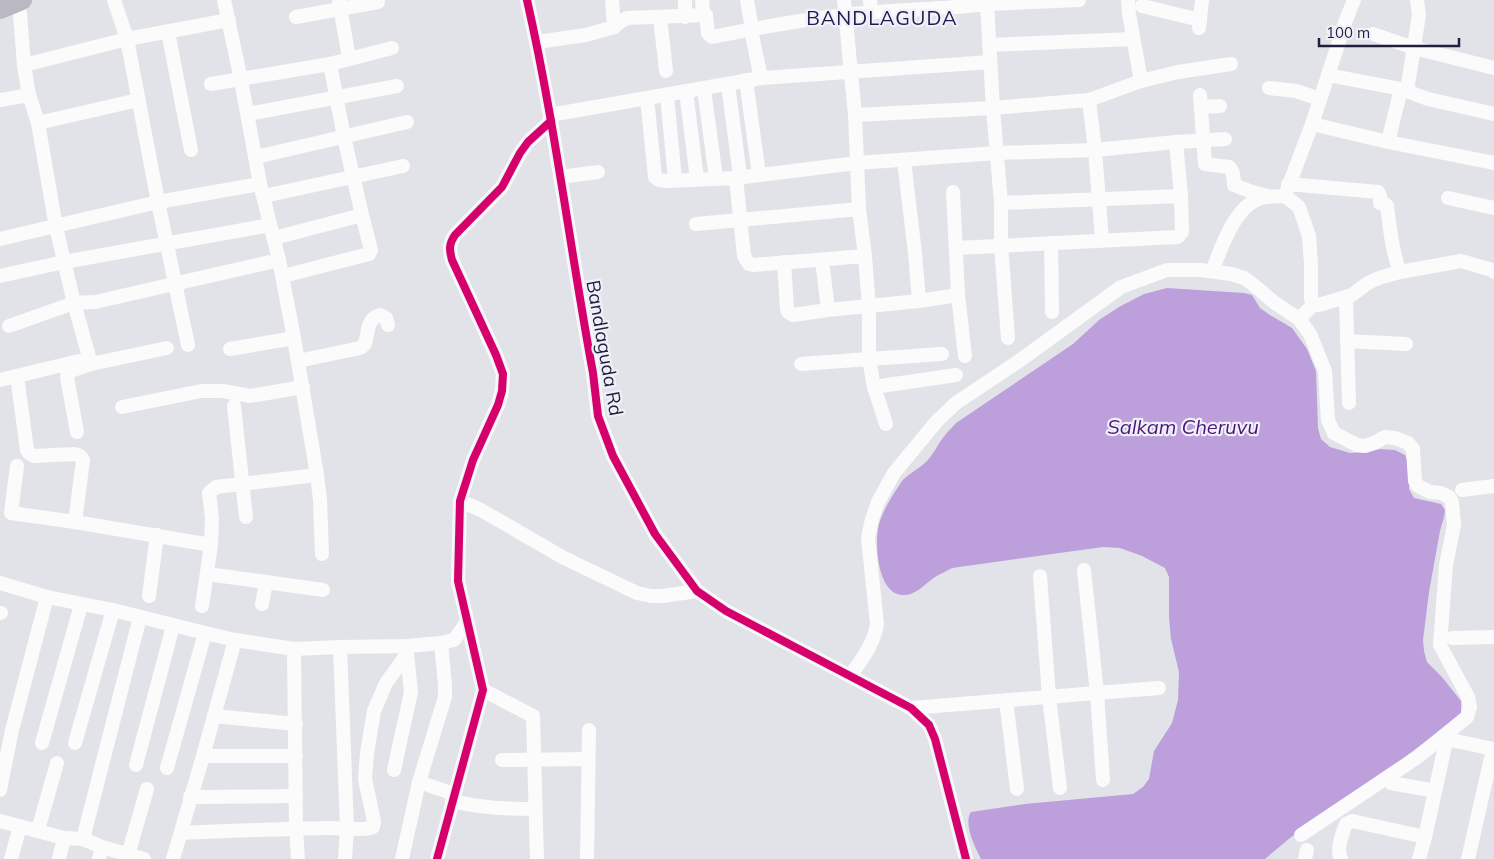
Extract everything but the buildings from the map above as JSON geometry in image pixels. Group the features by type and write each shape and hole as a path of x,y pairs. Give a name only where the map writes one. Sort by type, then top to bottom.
{"highway":[{"path":"0,9 21,1"}],"street":[{"path":"114,0 127,40 188,346"},
{"path":"224,0 262,190 283,276 294,338 317,475 322,554"},
{"name":"Bandlaguda Rd","path":"527,0 537,42 550,118 593,373 598,416 612,456 655,534 697,591 726,611 911,708 929,725 935,739 966,859"},
{"path":"612,0 614,27"},
{"path":"685,0 685,17"},
{"path":"702,0 703,16"},
{"path":"747,0 761,78"},
{"path":"844,0 855,116 859,209 869,307 870,359 874,386 886,424"},
{"path":"537,42 586,34 614,27 627,18 703,16 707,17 708,33 710,36 844,15 871,6 1080,0"},
{"path":"1128,0 1141,81"},
{"path":"1142,6 1199,24 1202,0"},
{"path":"1286,190 1312,124 1354,0"},
{"path":"1388,142 1404,90 1414,48 1419,15 1417,0"},
{"path":"21,1 24,65 29,95 38,123 64,262 91,361"},
{"path":"296,17 340,5 378,2"},
{"path":"987,4 993,108 998,153 1001,246 1008,338"},
{"path":"340,5 349,58"},
{"path":"660,17 666,71"},
{"path":"24,65 127,40 229,20"},
{"path":"168,32 191,150"},
{"path":"1373,34 1414,48 1494,68"},
{"path":"989,45 1133,39"},
{"path":"211,84 330,64 392,48"},
{"path":"437,859 484,690 458,581 460,501 473,460 498,405 502,391 503,374 452,260 449,250 450,243 455,234 502,187 520,153 550,118 761,78 990,62"},
{"path":"283,276 369,254 371,250 344,136 330,64"},
{"path":"855,116 1089,100 1141,81 1178,72 1231,64"},
{"path":"1328,75 1404,90 1428,99 1494,114"},
{"path":"746,80 758,175"},
{"path":"728,84 744,256 749,264 865,256"},
{"path":"248,114 397,86"},
{"path":"1269,88 1296,91 1320,99"},
{"path":"704,89 716,178"},
{"path":"686,92 697,179"},
{"path":"0,100 29,95"},
{"path":"667,95 675,180"},
{"path":"648,98 655,177 659,180 738,177 904,160 998,153 1095,150 1225,139"},
{"path":"38,123 138,100"},
{"path":"1089,100 1102,240"},
{"path":"1220,106 1201,101 1205,164 1229,167 1234,178 1234,185 1271,197"},
{"path":"256,157 407,122"},
{"path":"1312,124 1388,142 1494,163"},
{"path":"956,248 1180,236 1182,232 1181,196 1176,142"},
{"path":"904,160 915,253 918,301"},
{"path":"0,239 158,202 354,177 403,166"},
{"path":"560,177 598,172"},
{"path":"1286,190 1299,207 1309,236 1312,264 1312,299 1314,304"},
{"path":"1215,264 1224,240 1244,210 1252,202 1261,198 1271,197 1286,190 1375,190 1380,196 1380,203 1387,206 1396,263 1400,272"},
{"path":"953,192 958,295 966,356"},
{"path":"1001,203 1181,196"},
{"path":"1448,198 1494,208"},
{"path":"696,224 859,209"},
{"path":"0,276 167,243 272,231 362,215"},
{"path":"1051,243 1052,312"},
{"path":"9,326 74,303 95,302 279,260"},
{"path":"822,260 828,310"},
{"path":"1314,304 1319,305 1352,295 1365,285 1382,277 1400,272 1461,261 1493,268"},
{"path":"784,262 788,312 793,314 869,307 958,295"},
{"path":"850,676 871,646 877,624 868,538 872,519 878,502 894,473 937,421 956,403 1121,287 1167,270 1201,270 1231,274 1244,278 1275,303 1299,319 1310,334 1325,372 1328,420 1334,433 1357,445 1365,446 1385,437 1395,438 1408,443 1413,449 1415,481 1418,486 1430,492 1441,492 1449,497 1452,502 1454,525 1446,565 1440,645 1468,697 1470,707 1467,716 1419,756 1301,835"},
{"path":"1346,297 1349,403"},
{"path":"1299,319 1314,304"},
{"path":"298,361 360,348 365,344 369,324 375,316 380,315 386,318 388,325"},
{"path":"230,349 294,338"},
{"path":"1347,342 1406,344"},
{"path":"0,380 91,361 167,348"},
{"path":"801,364 942,354"},
{"path":"77,432 66,377 71,370 91,361"},
{"path":"1331,368 1348,367"},
{"path":"874,386 956,375"},
{"path":"17,376 30,454 34,456 75,454 83,460 75,522"},
{"path":"122,407 201,391 223,391 250,396 302,387"},
{"path":"234,406 246,517"},
{"path":"18,466 11,513 211,545"},
{"path":"202,606 211,545 212,518 209,494 216,487 317,475"},
{"path":"1462,490 1494,486"},
{"path":"460,501 481,510 564,558 637,593 663,596 697,591"},
{"path":"149,596 157,535"},
{"path":"1084,570 1104,780"},
{"path":"207,574 323,590"},
{"path":"1040,576 1049,697 1060,788"},
{"path":"0,582 47,598 112,610 235,640 294,649 340,646 407,650 454,640 467,622"},
{"path":"262,604 266,582"},
{"path":"0,790 12,730 47,598"},
{"path":"42,744 81,605"},
{"path":"75,743 112,610"},
{"path":"83,839 140,617"},
{"path":"136,765 173,626"},
{"path":"167,768 204,633"},
{"path":"1452,638 1494,636"},
{"path":"173,859 235,640"},
{"path":"402,859 419,782 445,697 441,643"},
{"path":"340,646 347,828 345,859"},
{"path":"294,649 298,859"},
{"path":"394,770 411,692 407,650"},
{"path":"181,833 347,828 369,830 373,828 374,821 365,779 374,711 386,683 407,650"},
{"path":"911,708 1159,688"},
{"path":"484,690 533,716 537,859"},
{"path":"1006,700 1017,789"},
{"path":"214,716 296,724"},
{"path":"587,859 589,730"},
{"path":"1419,859 1445,746 1451,740 1494,749 1468,859"},
{"path":"203,756 296,756"},
{"path":"502,760 588,759"},
{"path":"38,830 57,763"},
{"path":"419,782 473,806 495,809 535,809"},
{"path":"1391,783 1435,791"},
{"path":"0,821 64,838 83,839 101,853 136,858 146,789"},
{"path":"190,798 296,796"},
{"path":"1341,859 1338,852 1343,831 1346,824 1352,821 1425,837"},
{"path":"11,859 20,826"},
{"path":"59,859 64,838"}],"water":[{"name":"Salkam Cheruvu","path":"1167,288 1252,295 1260,308 1292,328 1307,349 1316,371 1318,428 1321,439 1330,447 1350,453 1380,449 1395,450 1405,455 1410,466 1409,489 1414,498 1441,504 1445,510 1429,592 1423,640 1424,651 1427,662 1461,701 1461,714 1400,761 1290,838 1265,859 981,859 969,829 968,822 971,812 1025,804 1133,794 1143,787 1149,779 1154,751 1172,723 1178,700 1179,672 1171,639 1169,577 1165,568 1142,556 1120,548 1103,547 952,568 935,577 914,593 906,595 897,594 889,589 880,570 877,548 879,524 893,494 902,481 926,462 943,437 956,423 1073,344 1099,320 1119,307 1144,294"}],"cycle path":[{"path":"527,0 554,139 593,373 598,416 613,456 655,534 697,591 726,611 911,708 929,725 935,739 966,859"},
{"path":"437,859 483,690 458,581 460,501 473,460 498,405 502,391 503,374 452,260 450,247 455,235 502,187 528,142 551,121"}],"district":[{"name":"BANDLAGUDA","path":"882,17"}]}
